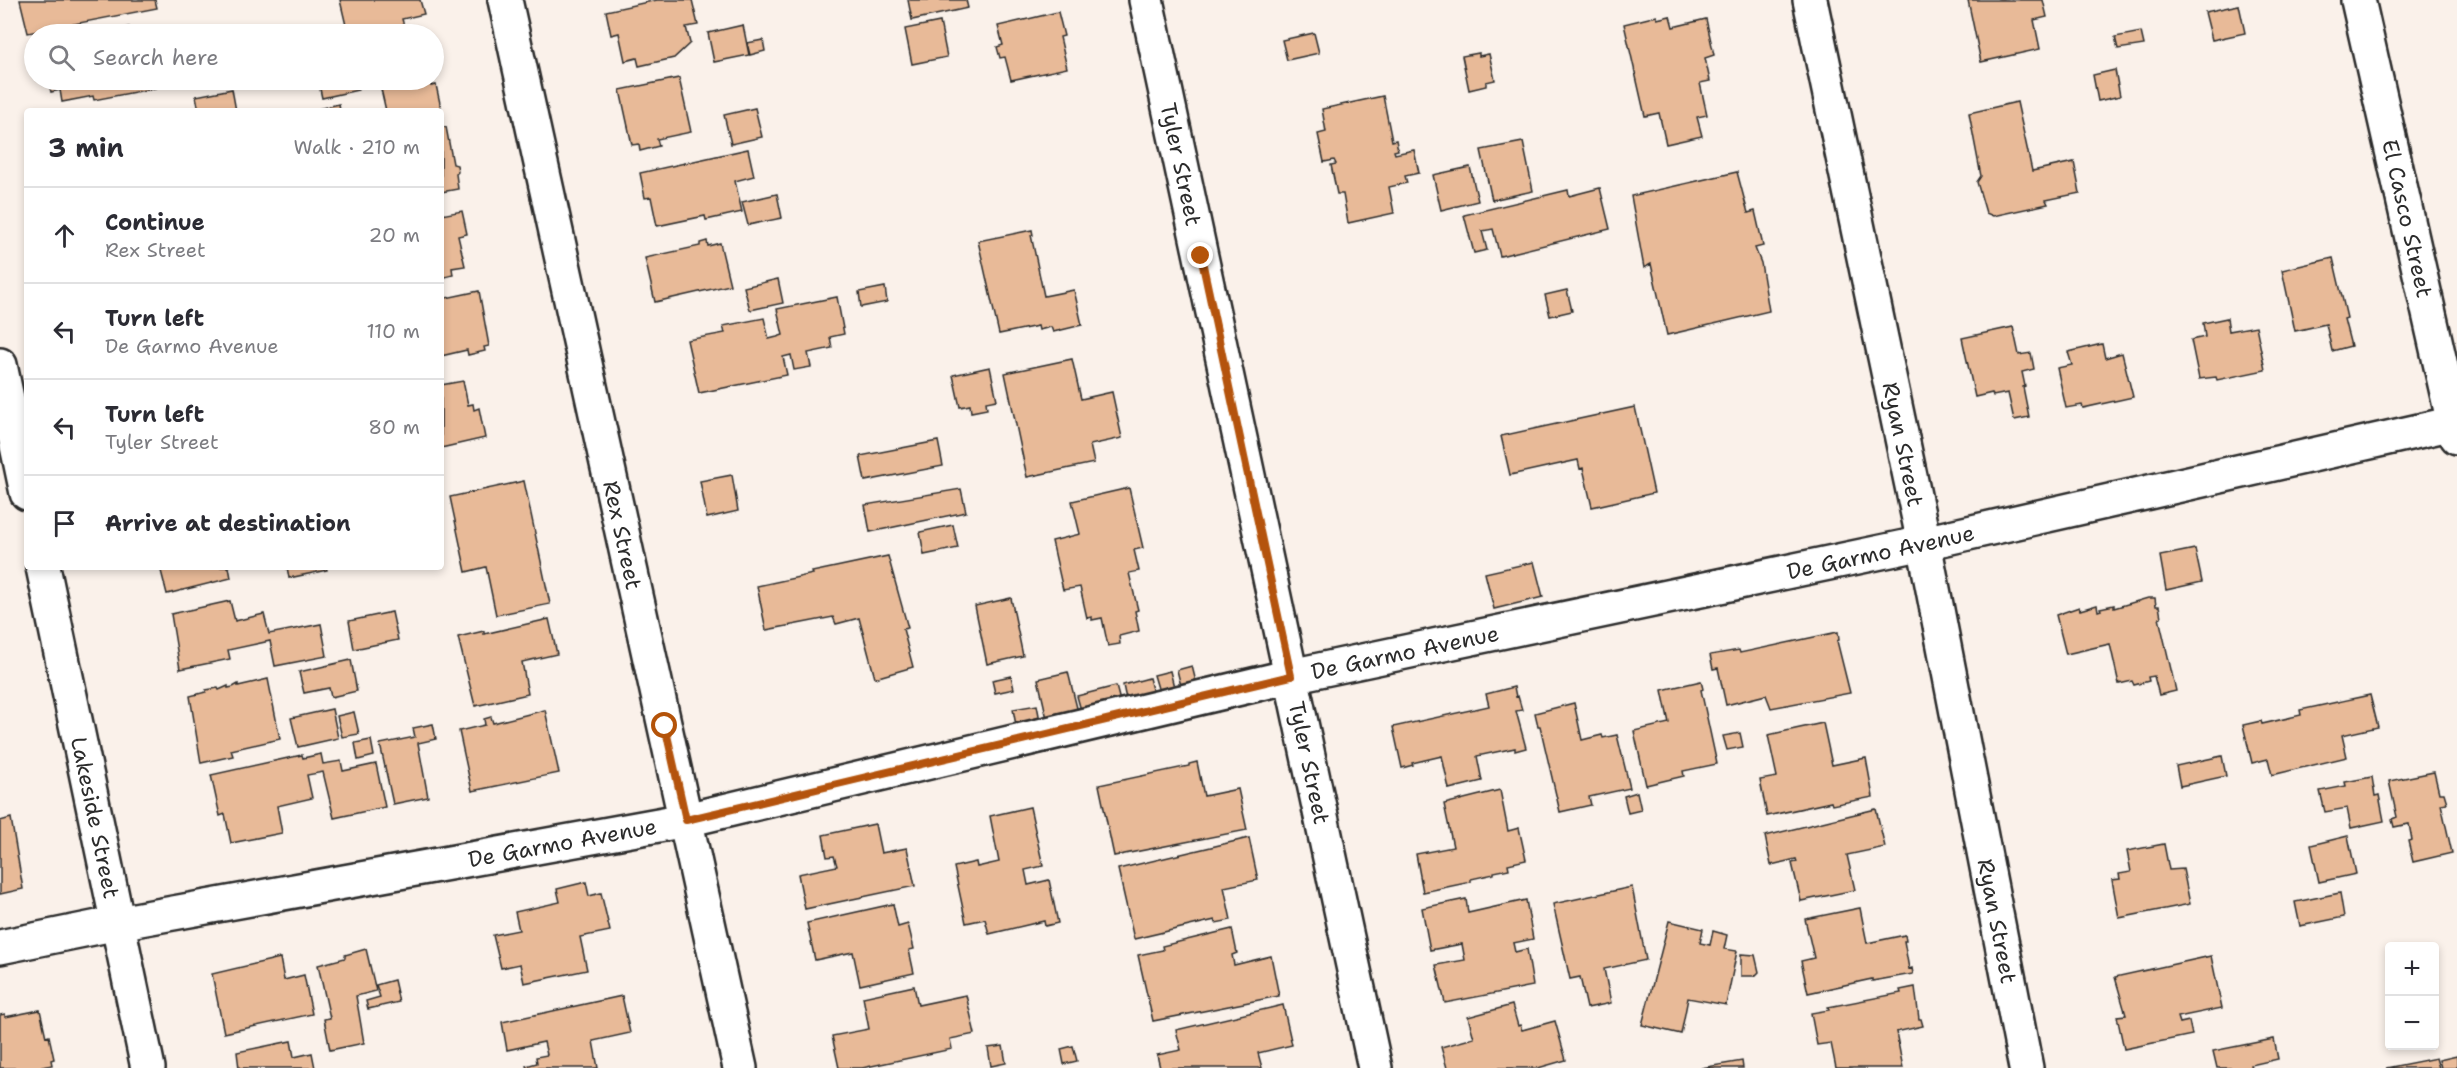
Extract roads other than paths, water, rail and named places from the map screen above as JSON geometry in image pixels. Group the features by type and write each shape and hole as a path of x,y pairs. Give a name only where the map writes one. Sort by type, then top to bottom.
{"street":[{"name":"Rex Street","path":"505,0 740,1068"},
{"name":"Tyler Street","path":"1146,0 1375,1068"},
{"name":"Ryan Street","path":"1810,0 1924,543 2026,1068"},
{"name":"El Casco Street","path":"2358,0 2456,430"},
{"path":"0,365 24,479"},
{"name":"De Garmo Avenue","path":"0,947 118,923 686,820 1291,676 2456,430"},
{"name":"Lakeside Street","path":"44,570 148,1068"}]}
